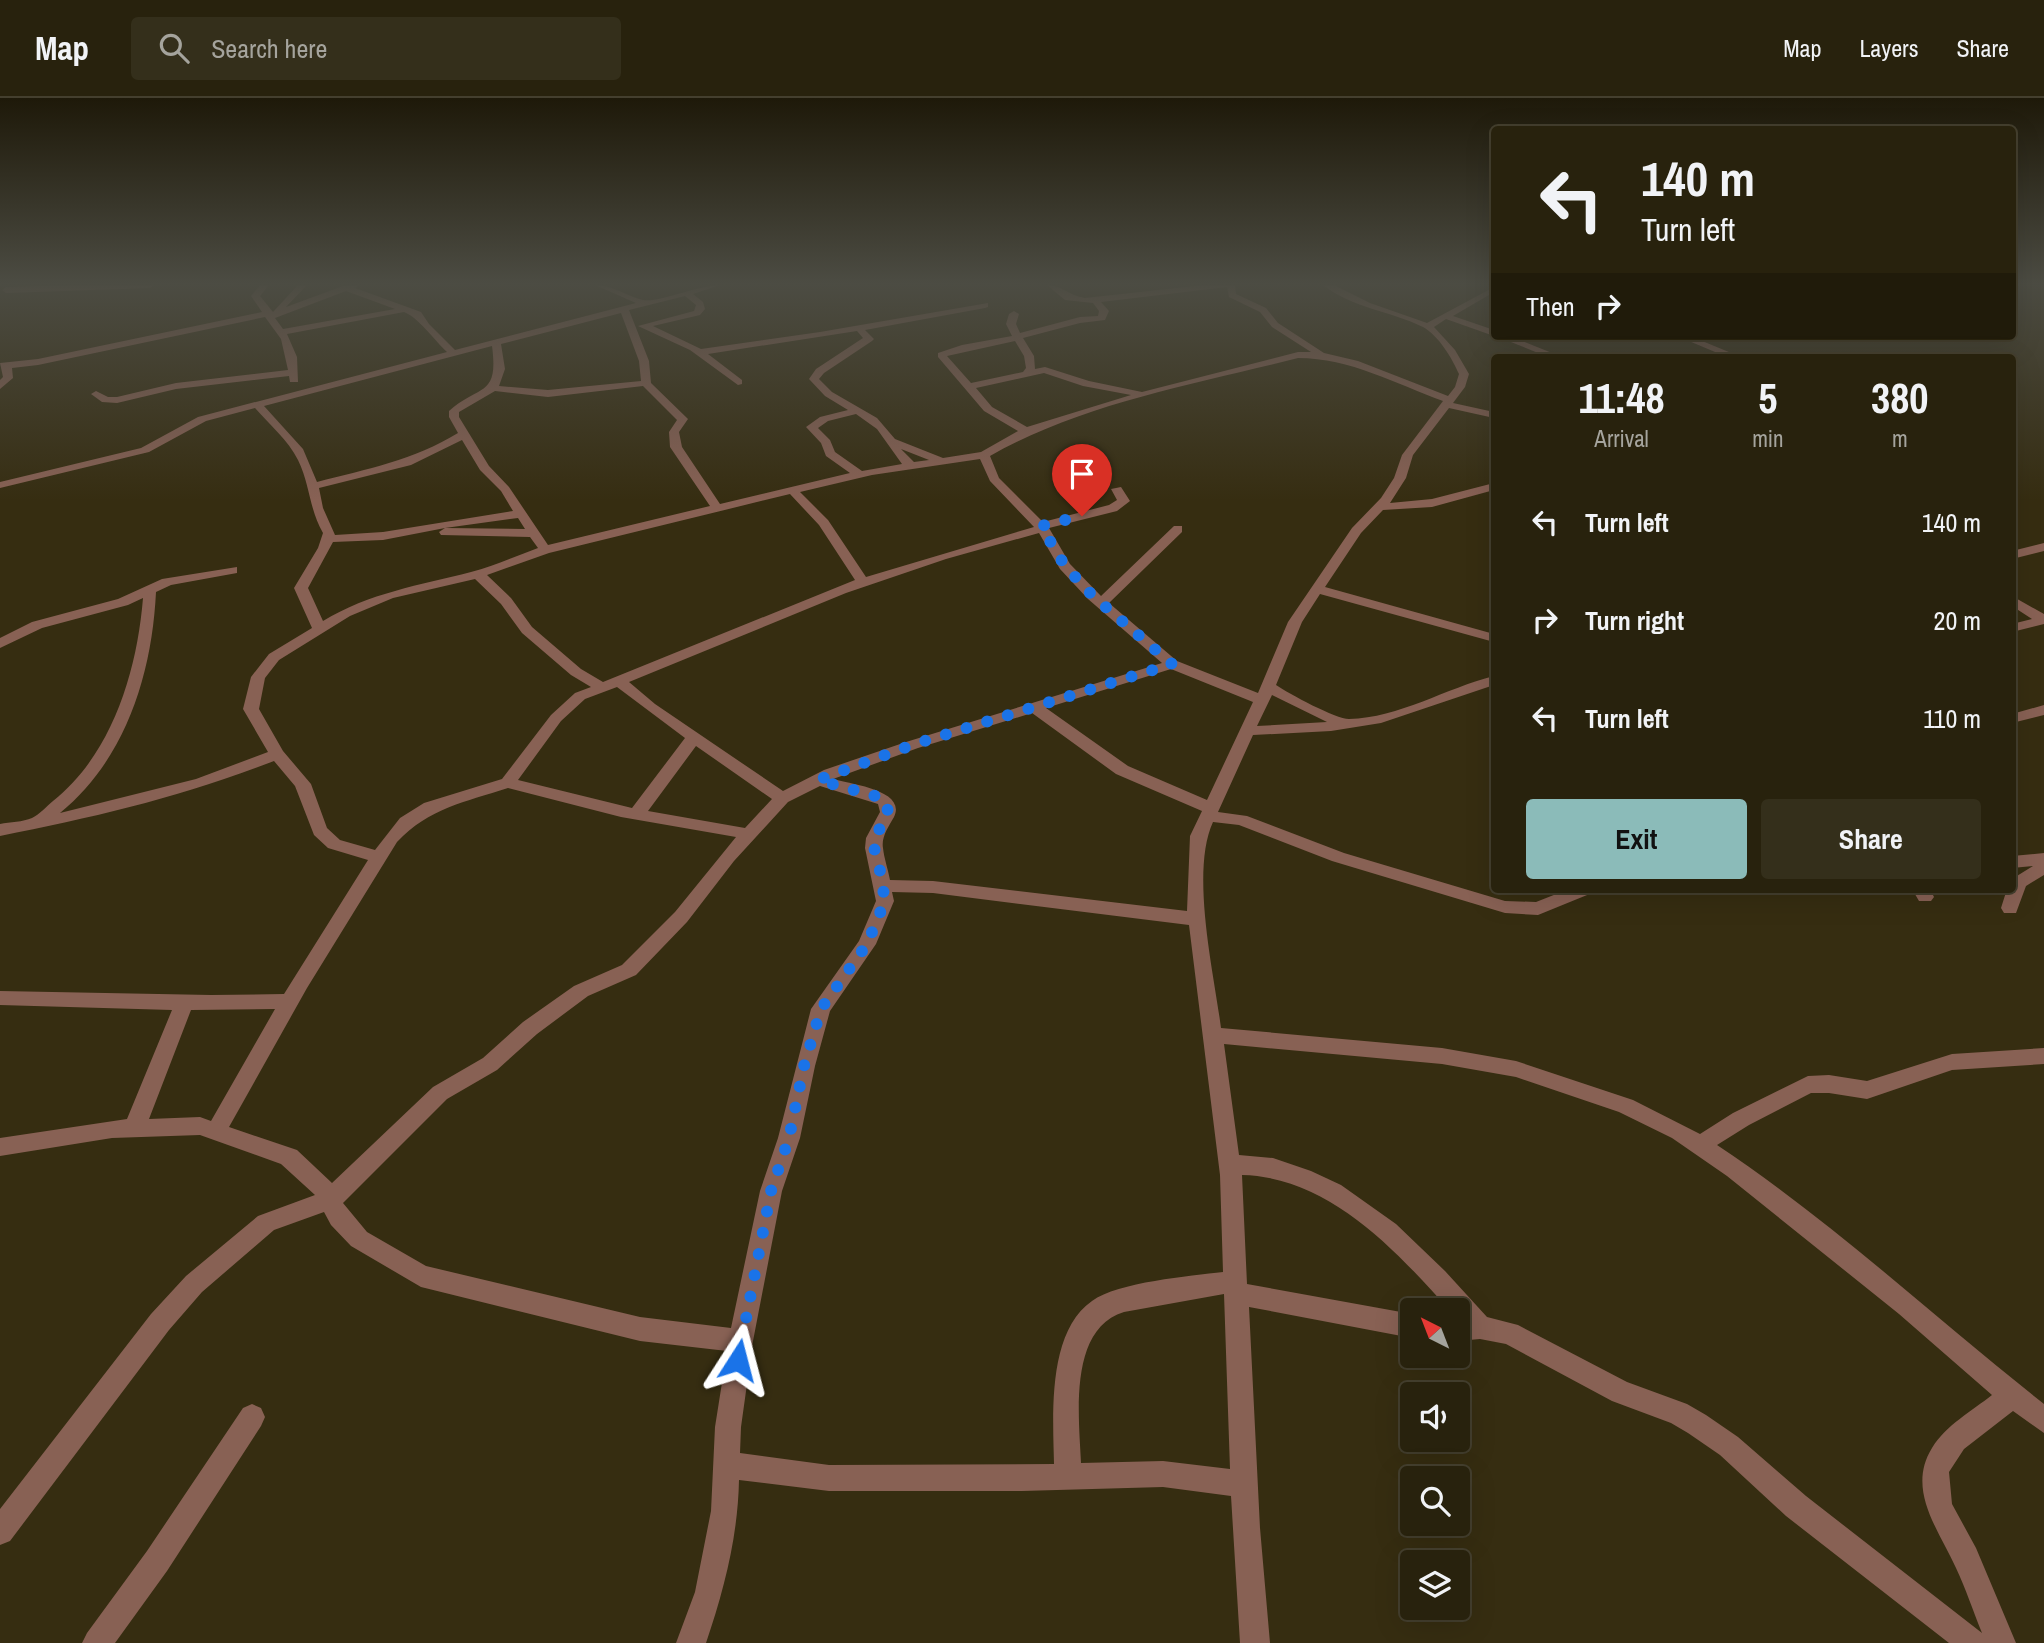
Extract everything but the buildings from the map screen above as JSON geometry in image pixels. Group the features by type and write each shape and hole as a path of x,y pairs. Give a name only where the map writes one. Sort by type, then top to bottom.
{"street":[{"path":"0,386 8,378 3,366 59,357"},
{"path":"292,357 299,394"},
{"path":"0,485 145,450 161,444 181,427 239,400 257,404 438,357"},
{"path":"498,357 500,369 493,388 454,411 466,441 484,467 505,489 545,550"},
{"path":"643,357 646,383 652,392 683,418 674,432 676,447 717,508"},
{"path":"707,357 738,382"},
{"path":"841,357 820,371 814,379 821,389 880,425 896,454 911,465"},
{"path":"943,357 988,409 1026,431"},
{"path":"1028,372 1031,368 1030,357"},
{"path":"379,857 334,844 320,831 303,784 277,754 251,709 258,677 274,657 318,628 389,595 478,574 545,550 860,475 939,460 984,455 1026,431 1148,394 1290,357"},
{"path":"1328,357 1448,402 1491,414"},
{"path":"1255,1643 1244,1484 1230,1165 1196,919 1198,836 1295,622 1356,531 1379,507 1400,478 1408,455 1460,387 1464,374 1455,357"},
{"path":"96,394 106,400 117,400 176,386 293,372"},
{"path":"968,387 1028,372 1052,372 1087,384 1148,394"},
{"path":"228,380 238,386 239,400"},
{"path":"493,388 508,393 535,394 646,383"},
{"path":"257,404 299,452 309,470 320,519 329,533 327,545 306,573 301,588 318,628"},
{"path":"856,411 824,419 811,427 826,442 830,454 860,475"},
{"path":"890,440 939,460"},
{"path":"311,487 426,457 466,441"},
{"path":"984,455 994,479 1007,496 1042,527 1065,566 1101,603 1172,664 1289,700 1322,716 1345,723"},
{"path":"1379,507 1432,503 1491,488"},
{"path":"508,783 556,718 579,696 777,614 863,582 978,543 1114,508 1124,501 1117,489"},
{"path":"792,490 824,523 863,582"},
{"path":"328,539 383,536 492,516 521,514"},
{"path":"439,527 453,534 532,533"},
{"path":"1101,603 1178,529"},
{"path":"2016,554 2044,547"},
{"path":"0,644 37,625 123,602 150,588 187,577 232,570"},
{"path":"478,574 506,601 527,631 576,672 603,688"},
{"path":"38,822 89,778 114,738 132,688 150,588"},
{"path":"1316,589 1491,637"},
{"path":"2016,602 2044,620"},
{"path":"2016,627 2044,620"},
{"path":"0,1531 160,1322 194,1284 266,1223 330,1200 440,1093 490,1064 530,1028 581,991 629,970 681,917 782,798 818,780 912,745 1172,664"},
{"path":"618,681 650,707 782,798"},
{"path":"1245,731 1345,723 1397,714 1491,681"},
{"path":"1034,707 1122,770 1209,812 1241,820 1338,857 1505,907 1538,909 1576,893"},
{"path":"2016,718 2044,710"},
{"path":"637,814 694,737"},
{"path":"0,830 202,783 277,754"},
{"path":"691,1643 709,1592 725,1511 728,1427 741,1341 771,1191 789,1138 804,1066 821,1009 867,944 885,901 874,848 875,838 888,812 886,801 818,780"},
{"path":"216,1131 290,1001 391,838 406,822 430,807 508,783 637,814 749,834"},
{"path":"2016,862 2044,859"},
{"path":"2016,885 2020,879 2044,867"},
{"path":"883,886 933,887 1196,919"},
{"path":"2010,908 2013,893"},
{"path":"0,998 184,1003 290,1001"},
{"path":"134,1129 184,1003"},
{"path":"1213,1035 1442,1056 1516,1069 1626,1105 1680,1132 1735,1169 1908,1306 1971,1362 2044,1420"},
{"path":"1700,1145 1741,1119 1808,1085 1829,1084 1867,1090 1952,1062 2044,1056"},
{"path":"0,1147 112,1129 200,1126 289,1157 322,1185 339,1218 359,1239 421,1276 640,1329 741,1341"},
{"path":"1230,1165 1272,1167 1339,1194 1438,1279 1450,1298"},
{"path":"1068,1477 1066,1396 1076,1339 1101,1308 1132,1299 1236,1287 1302,1306 1348,1310 1400,1323"},
{"path":"1470,1328 1509,1333 1621,1392 1678,1413 1697,1424 1729,1446 1796,1506 1972,1643"},
{"path":"2001,1643 1966,1558 1939,1507 1936,1472 1941,1458 1955,1440 2013,1395"},
{"path":"97,1643 157,1561 252,1417"},
{"path":"728,1465 829,1478 1163,1474 1244,1484"}],"route":[{"path":"738,1360 771,1191 789,1138 804,1066 821,1009 867,944 885,901 874,848 875,838 888,812 886,801 818,780 912,745 1172,664 1144,637 1093,596 1065,566 1041,526 1082,516"}]}
